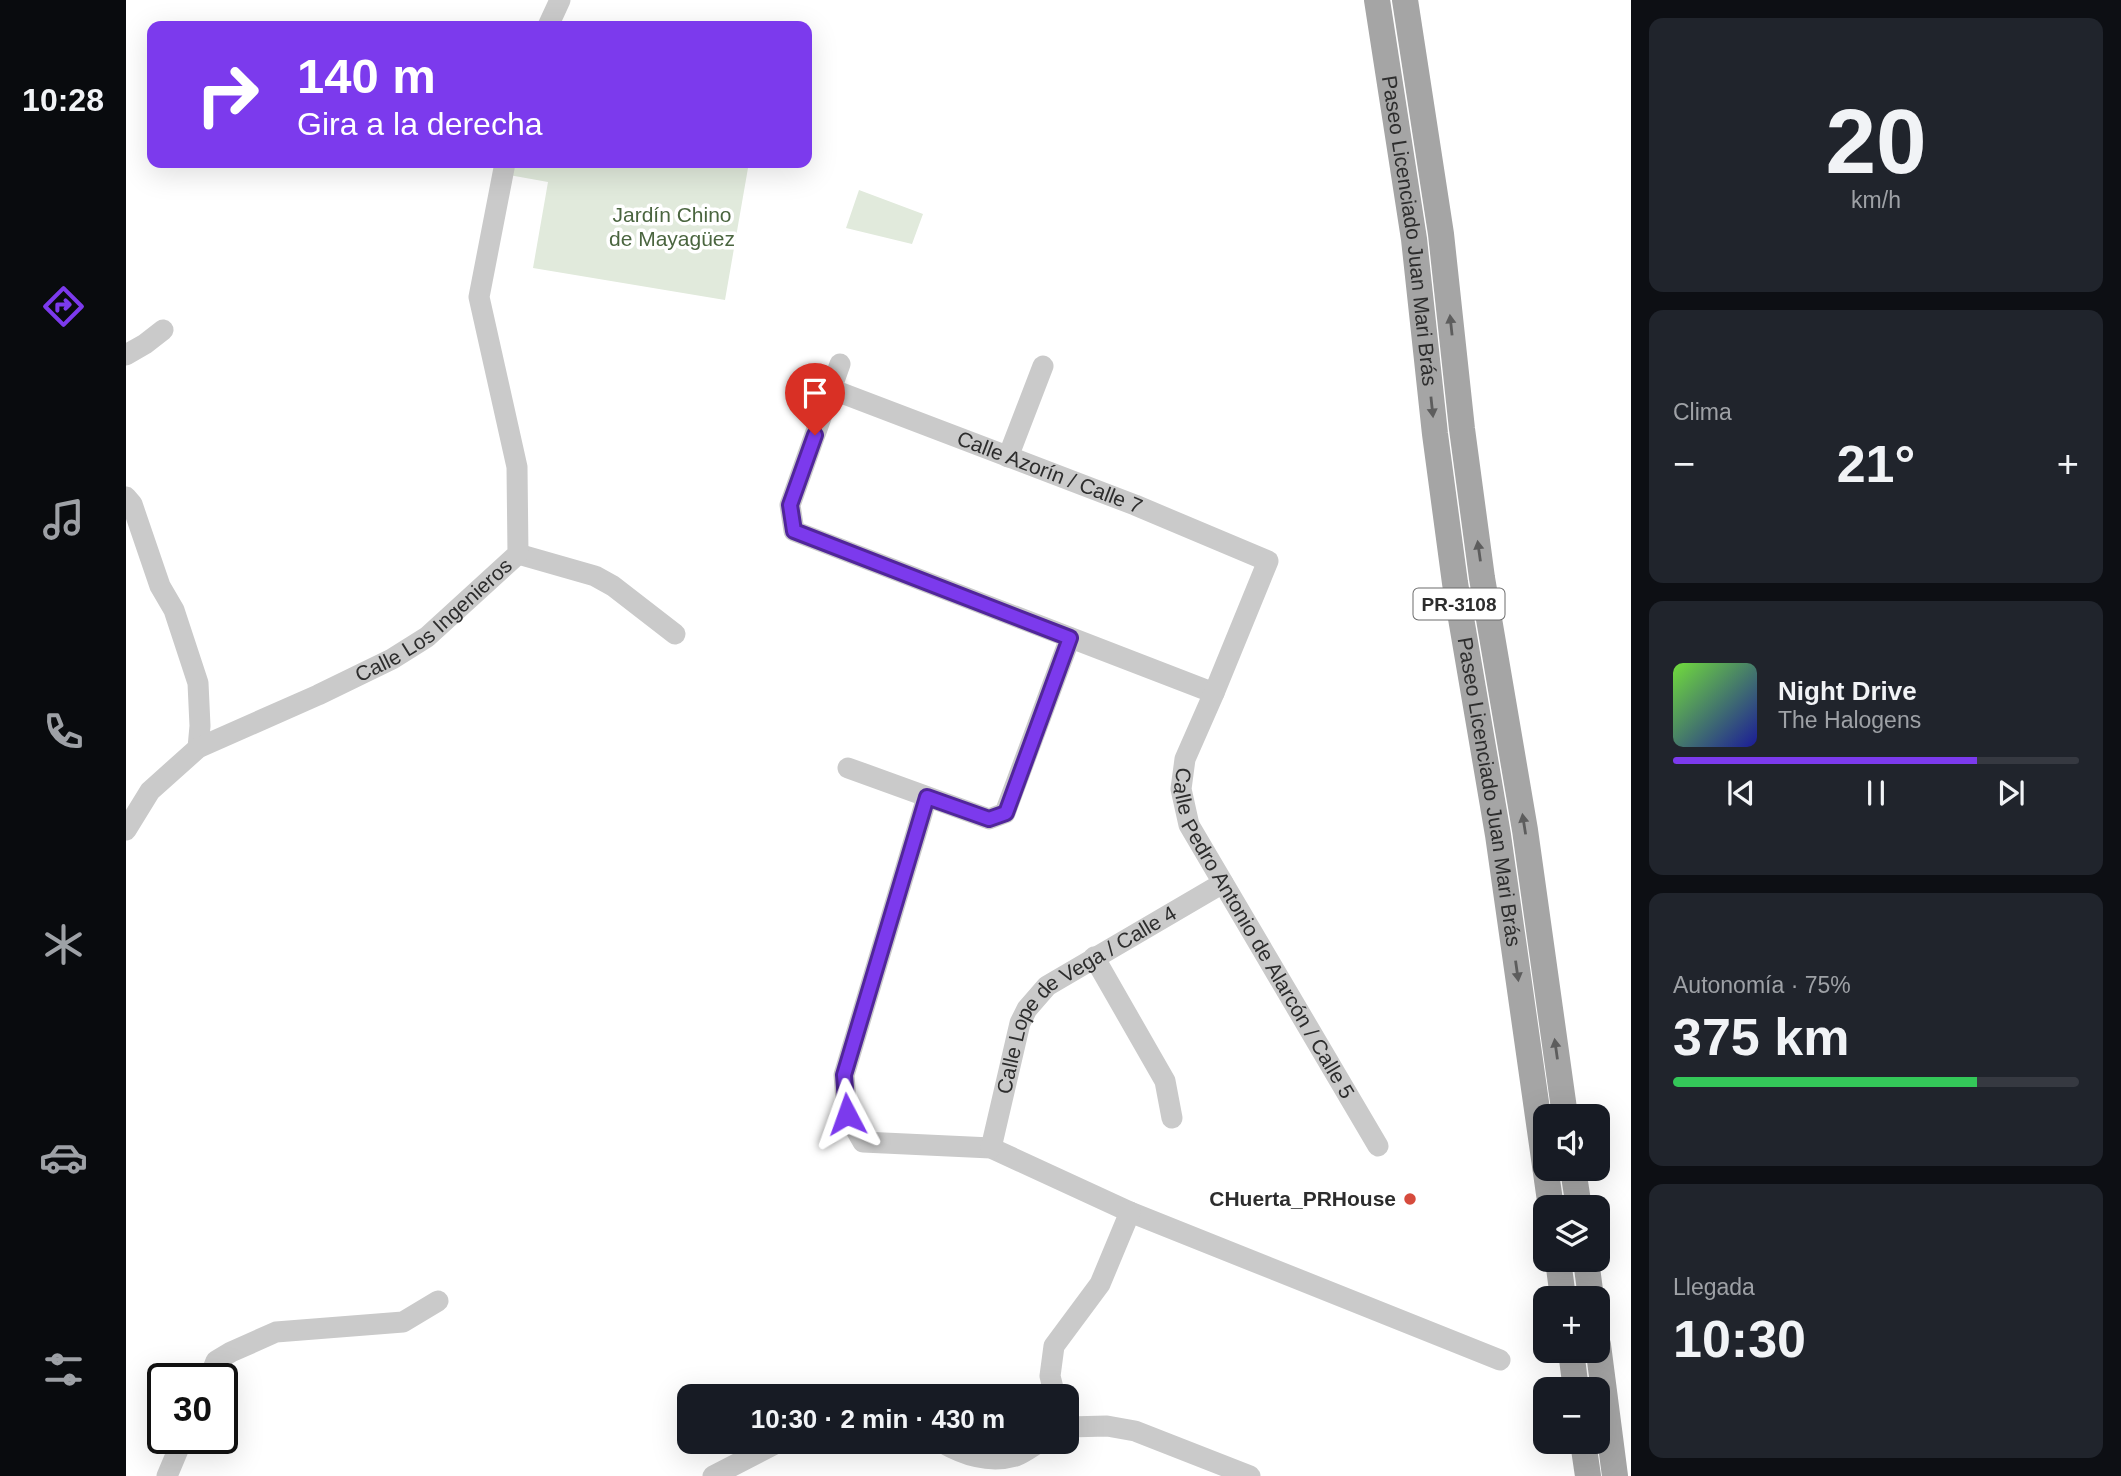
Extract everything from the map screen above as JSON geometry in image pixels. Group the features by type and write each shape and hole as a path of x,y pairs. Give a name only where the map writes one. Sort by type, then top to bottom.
{"main road":[{"name":"Paseo Licenciado Juan Mari Brás","path":"1377,0 1414,239 1435,434 1455,583 1498,835 1548,1195"},
{"name":"Paseo Licenciado Juan Mari Brás","path":"1405,0 1441,234 1462,429 1482,578 1525,830 1563,1104"},
{"path":"1600,1363 1615,1476"},
{"path":"1585,1454 1588,1476"}],"street":[{"path":"550,21 560,0"},
{"name":"Calle Los Ingenieros","path":"126,830 150,791 198,748 318,695 410,648 427,637 518,554 517,467 479,297 504,168"},
{"path":"126,355 163,330"},
{"path":"840,364 790,505 794,531 1214,693"},
{"path":"1008,457 1042,366"},
{"name":"Calle Azorín / Calle 7","path":"831,388 1135,505 1268,561"},
{"path":"126,498 132,504 160,586 174,610 198,683 198,748"},
{"path":"518,554 595,576 613,586 675,634"},
{"name":"Calle Pedro Antonio de Alarcón / Calle 5","path":"1268,561 1185,759 1181,789 1189,825 1378,1146"},
{"path":"848,768 989,819 1006,813 1070,638"},
{"path":"927,797 844,1075 847,1114 863,1142 991,1148 1130,1212 1500,1360"},
{"name":"Calle Lope de Vega / Calle 4","path":"991,1148 1020,1023 1027,1009 1046,986 1223,883"},
{"path":"1094,957 1165,1082 1172,1118"},
{"path":"1052,1384 1050,1376 1054,1346 1100,1284 1130,1212"},
{"path":"215,1363 231,1352 275,1332 403,1322 438,1301"},
{"path":"1079,1427 1107,1426 1135,1431 1250,1476"},
{"path":"167,1476 176,1454"},
{"path":"713,1476 756,1454"},
{"path":"969,1454 992,1459 1019,1454"}],"green space":[{"name":"Jardín Chino de Mayagüez","path":"510,168 748,168 725,300 533,268 548,182 509,175"},
{"path":"859,190 923,214 912,244 846,228"}],"place":[{"name":"CHuerta_PRHouse","path":"1410,1199"}],"route":[{"path":"815,435 790,505 794,531 1070,638 1006,813 989,819 927,797 844,1075 847,1114"}]}
